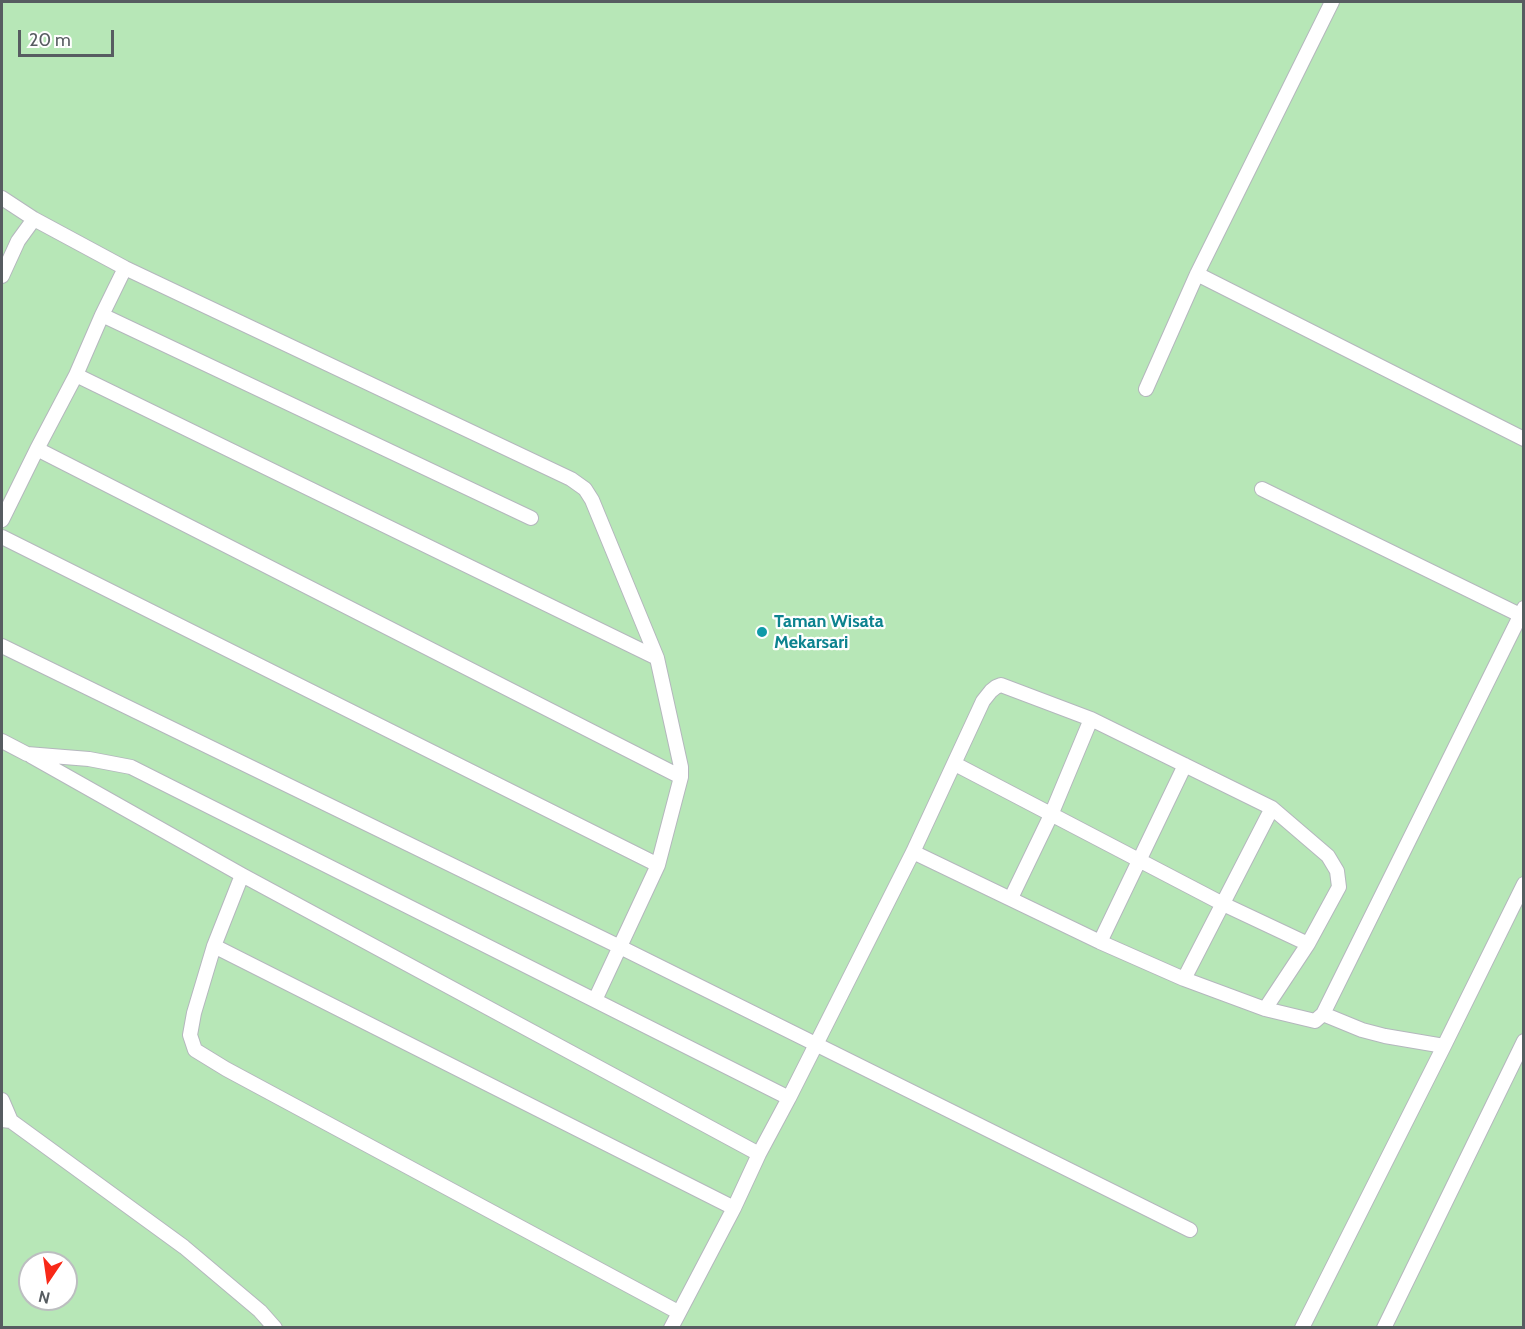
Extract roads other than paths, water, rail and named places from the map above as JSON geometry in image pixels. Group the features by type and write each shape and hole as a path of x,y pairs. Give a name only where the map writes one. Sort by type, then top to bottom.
{"lane":[{"path":"1146,389 1197,274 1332,2"},
{"path":"2,198 34,219 125,268 571,479 585,489 592,500 657,658 681,767 681,777 658,865 595,1000"},
{"path":"2,276 18,241 34,219"},
{"path":"2,520 36,448 76,375 125,268"},
{"path":"1197,274 1524,439"},
{"path":"102,315 531,518"},
{"path":"76,375 657,658"},
{"path":"36,448 681,777"},
{"path":"913,852 1100,942 1184,979 1265,1009 1315,1022 1323,1014 1522,612 1262,489"},
{"path":"2,537 658,865"},
{"path":"2,646 620,947 1190,1230"},
{"path":"671,1328 913,852 986,696 1001,685 1091,719 1272,808 1328,856 1337,871 1339,887 1308,944 1265,1009"},
{"path":"1011,898 1051,815 1091,719"},
{"path":"2,741 242,875 759,1154"},
{"path":"27,754 89,759 131,767 789,1098"},
{"path":"955,764 1223,904 1308,944"},
{"path":"1100,942 1185,765"},
{"path":"1184,979 1272,808"},
{"path":"242,875 214,946 192,1024 190,1035 195,1050 678,1312"},
{"path":"1309,1325 1524,884"},
{"path":"214,946 734,1208"},
{"path":"1323,1014 1362,1030 1444,1046"},
{"path":"1384,1328 1524,1041"},
{"path":"2,1100 6,1120 184,1247 260,1311 275,1328"}],"place":[{"name":"Taman Wisata Mekarsari","path":"762,632"}]}
